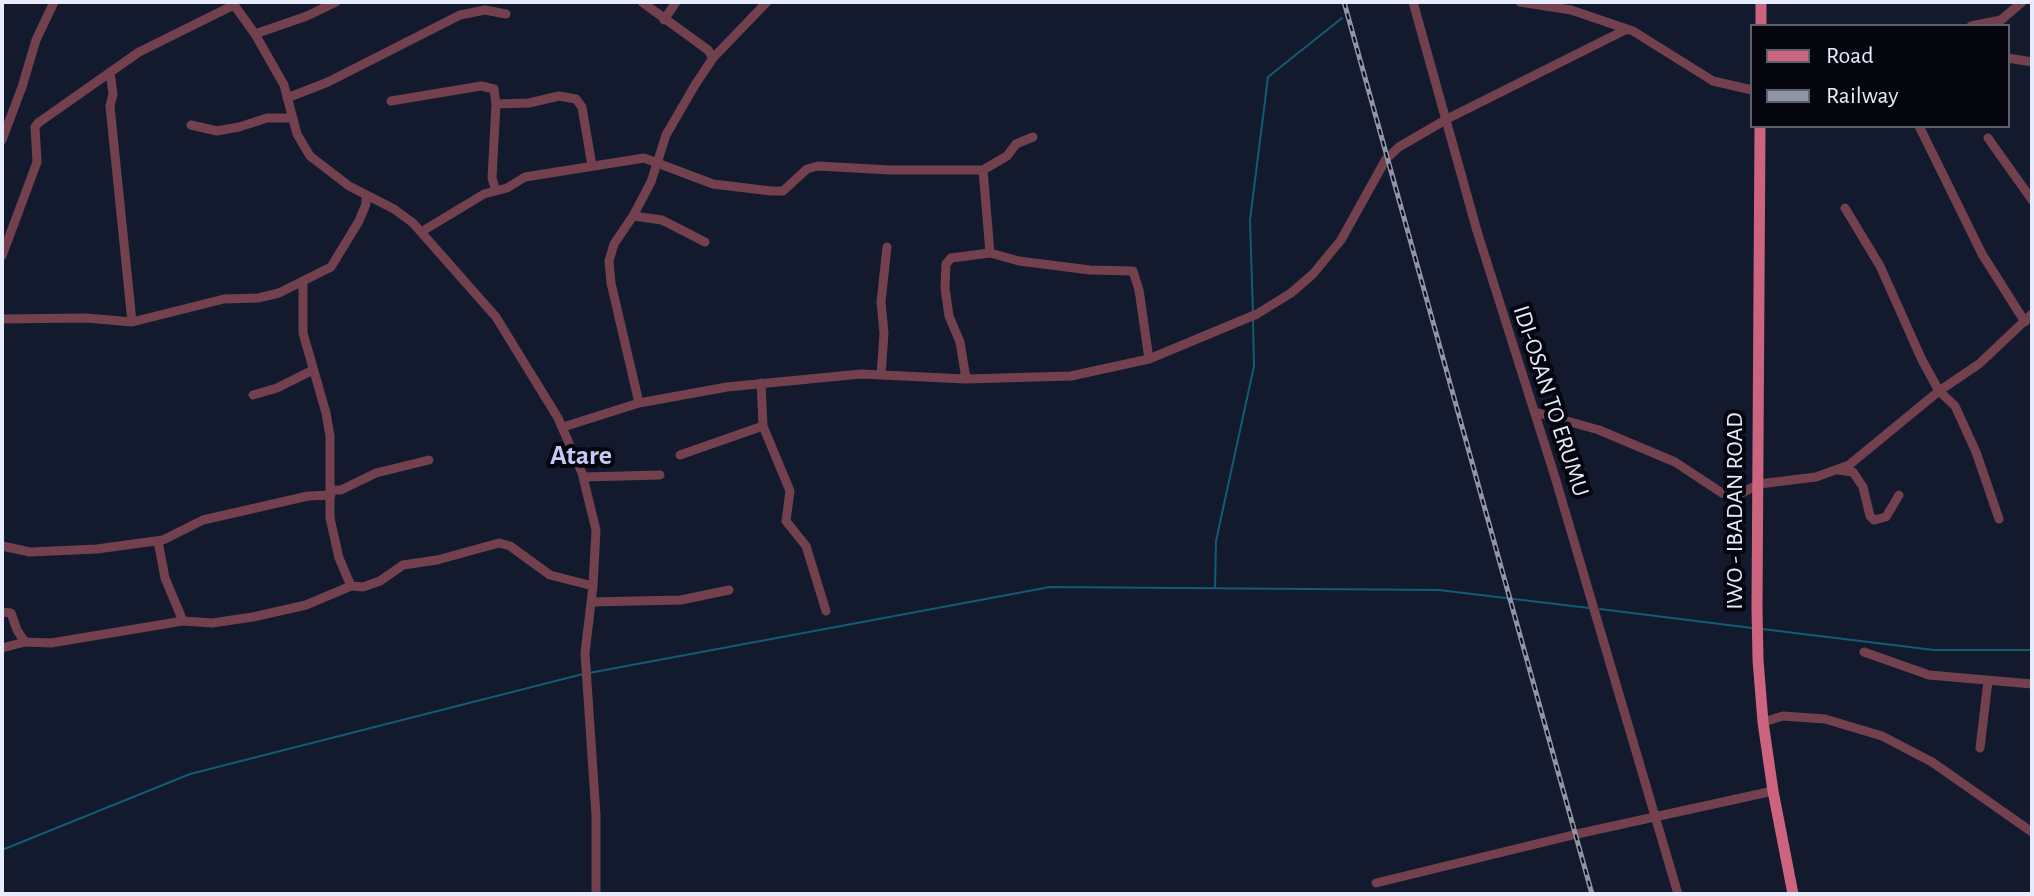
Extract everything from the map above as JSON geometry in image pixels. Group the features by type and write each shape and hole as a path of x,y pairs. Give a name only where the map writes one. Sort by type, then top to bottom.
{"main road":[{"path":"1761,2 1761,24"},
{"name":"IWO - IBADAN ROAD","path":"1760,128 1757,608 1763,722 1793,894"}],"street":[{"path":"2,140 36,40 54,2"},
{"path":"255,34 336,2"},
{"path":"642,2 708,50 713,58"},
{"path":"664,20 676,2"},
{"path":"639,403 611,283 609,261 614,244 633,216 666,135 713,58 767,2"},
{"name":"IDI-OSAN TO ERUMU","path":"1413,2 1447,119 1455,159 1535,412 1678,894"},
{"path":"1520,2 1571,10 1633,31 1713,81 1750,90"},
{"path":"1981,24 2001,20 2022,2"},
{"path":"2,256 37,162 35,127 154,43 233,3 284,85 297,134 310,156 325,170 366,197 394,209 421,232 496,317 563,427 584,477 596,530 586,649 596,815 596,894"},
{"path":"287,98 328,82 460,15 485,10 506,14"},
{"path":"563,427 639,403 761,383 861,374 966,379 1071,376 1149,359 1257,314 1291,293 1313,274 1341,240 1386,159 1399,147 1447,119 1627,29"},
{"path":"2010,58 2032,62"},
{"path":"110,72 113,94 110,106 132,322"},
{"path":"391,101 489,86 494,89 492,178 496,191"},
{"path":"496,104 529,103 559,96 576,99 582,107 592,166"},
{"path":"191,125 217,131 267,118 292,118"},
{"path":"1535,412 1599,430 1675,462 1727,495 1736,496 1759,484 1816,477 1838,470 1860,457 1939,391 1979,364 2029,318 1982,254 1920,128"},
{"path":"421,232 484,194 507,188 525,177 592,166 644,158 713,184 783,191 807,169 818,166 983,170 1007,156 1016,144 1033,137"},
{"path":"1988,138 2032,200"},
{"path":"983,170 990,253"},
{"path":"2,319 86,318 132,322 224,299 258,298 303,283 331,267 339,257 359,221 366,197"},
{"path":"1845,208 1880,266 1939,391 1955,406 1976,452 1999,519"},
{"path":"633,216 662,220 705,242"},
{"path":"881,375 884,333 881,302 887,247"},
{"path":"966,379 960,342 949,316 946,264 951,258 990,253 1019,261 1090,270 1133,271 1139,290 1149,359"},
{"path":"303,283 303,333 330,436 334,538 351,586"},
{"path":"253,395 277,388 313,370"},
{"path":"761,383 763,426 790,491 786,521 806,546 826,611"},
{"path":"680,455 763,426"},
{"path":"2,546 30,552 97,549 158,541 203,520 341,490 376,473 429,460"},
{"path":"1838,470 1853,472 1863,487 1870,516 1874,520 1886,517 1899,495"},
{"path":"584,477 660,475"},
{"path":"158,541 165,578 183,621"},
{"path":"2,648 25,642 51,643 183,621 212,623 253,617 306,605 351,586 363,587 380,581 403,565 451,557 499,543 510,546 550,575 593,586"},
{"path":"591,602 681,600 729,590"},
{"path":"2,612 11,613 25,642"},
{"path":"1864,652 1929,675 2032,684"},
{"path":"1980,748 1988,681"},
{"path":"1763,722 1783,716 1825,719 1882,736 1932,762 2032,832"},
{"path":"1376,883 1655,814 1773,791"}],"waterway":[{"path":"1253,313 1250,220 1268,77 1342,18"},
{"path":"1215,588 1216,541 1254,366 1253,319"},
{"path":"589,673 1050,587 1439,590 1589,608"},
{"path":"1600,609 1752,628"},
{"path":"1762,629 1934,650 2032,650"},
{"path":"2,850 190,774 583,674"}],"railway":[{"path":"1344,2 1592,894"}],"district":[{"name":"Atare","path":"581,456"}]}
